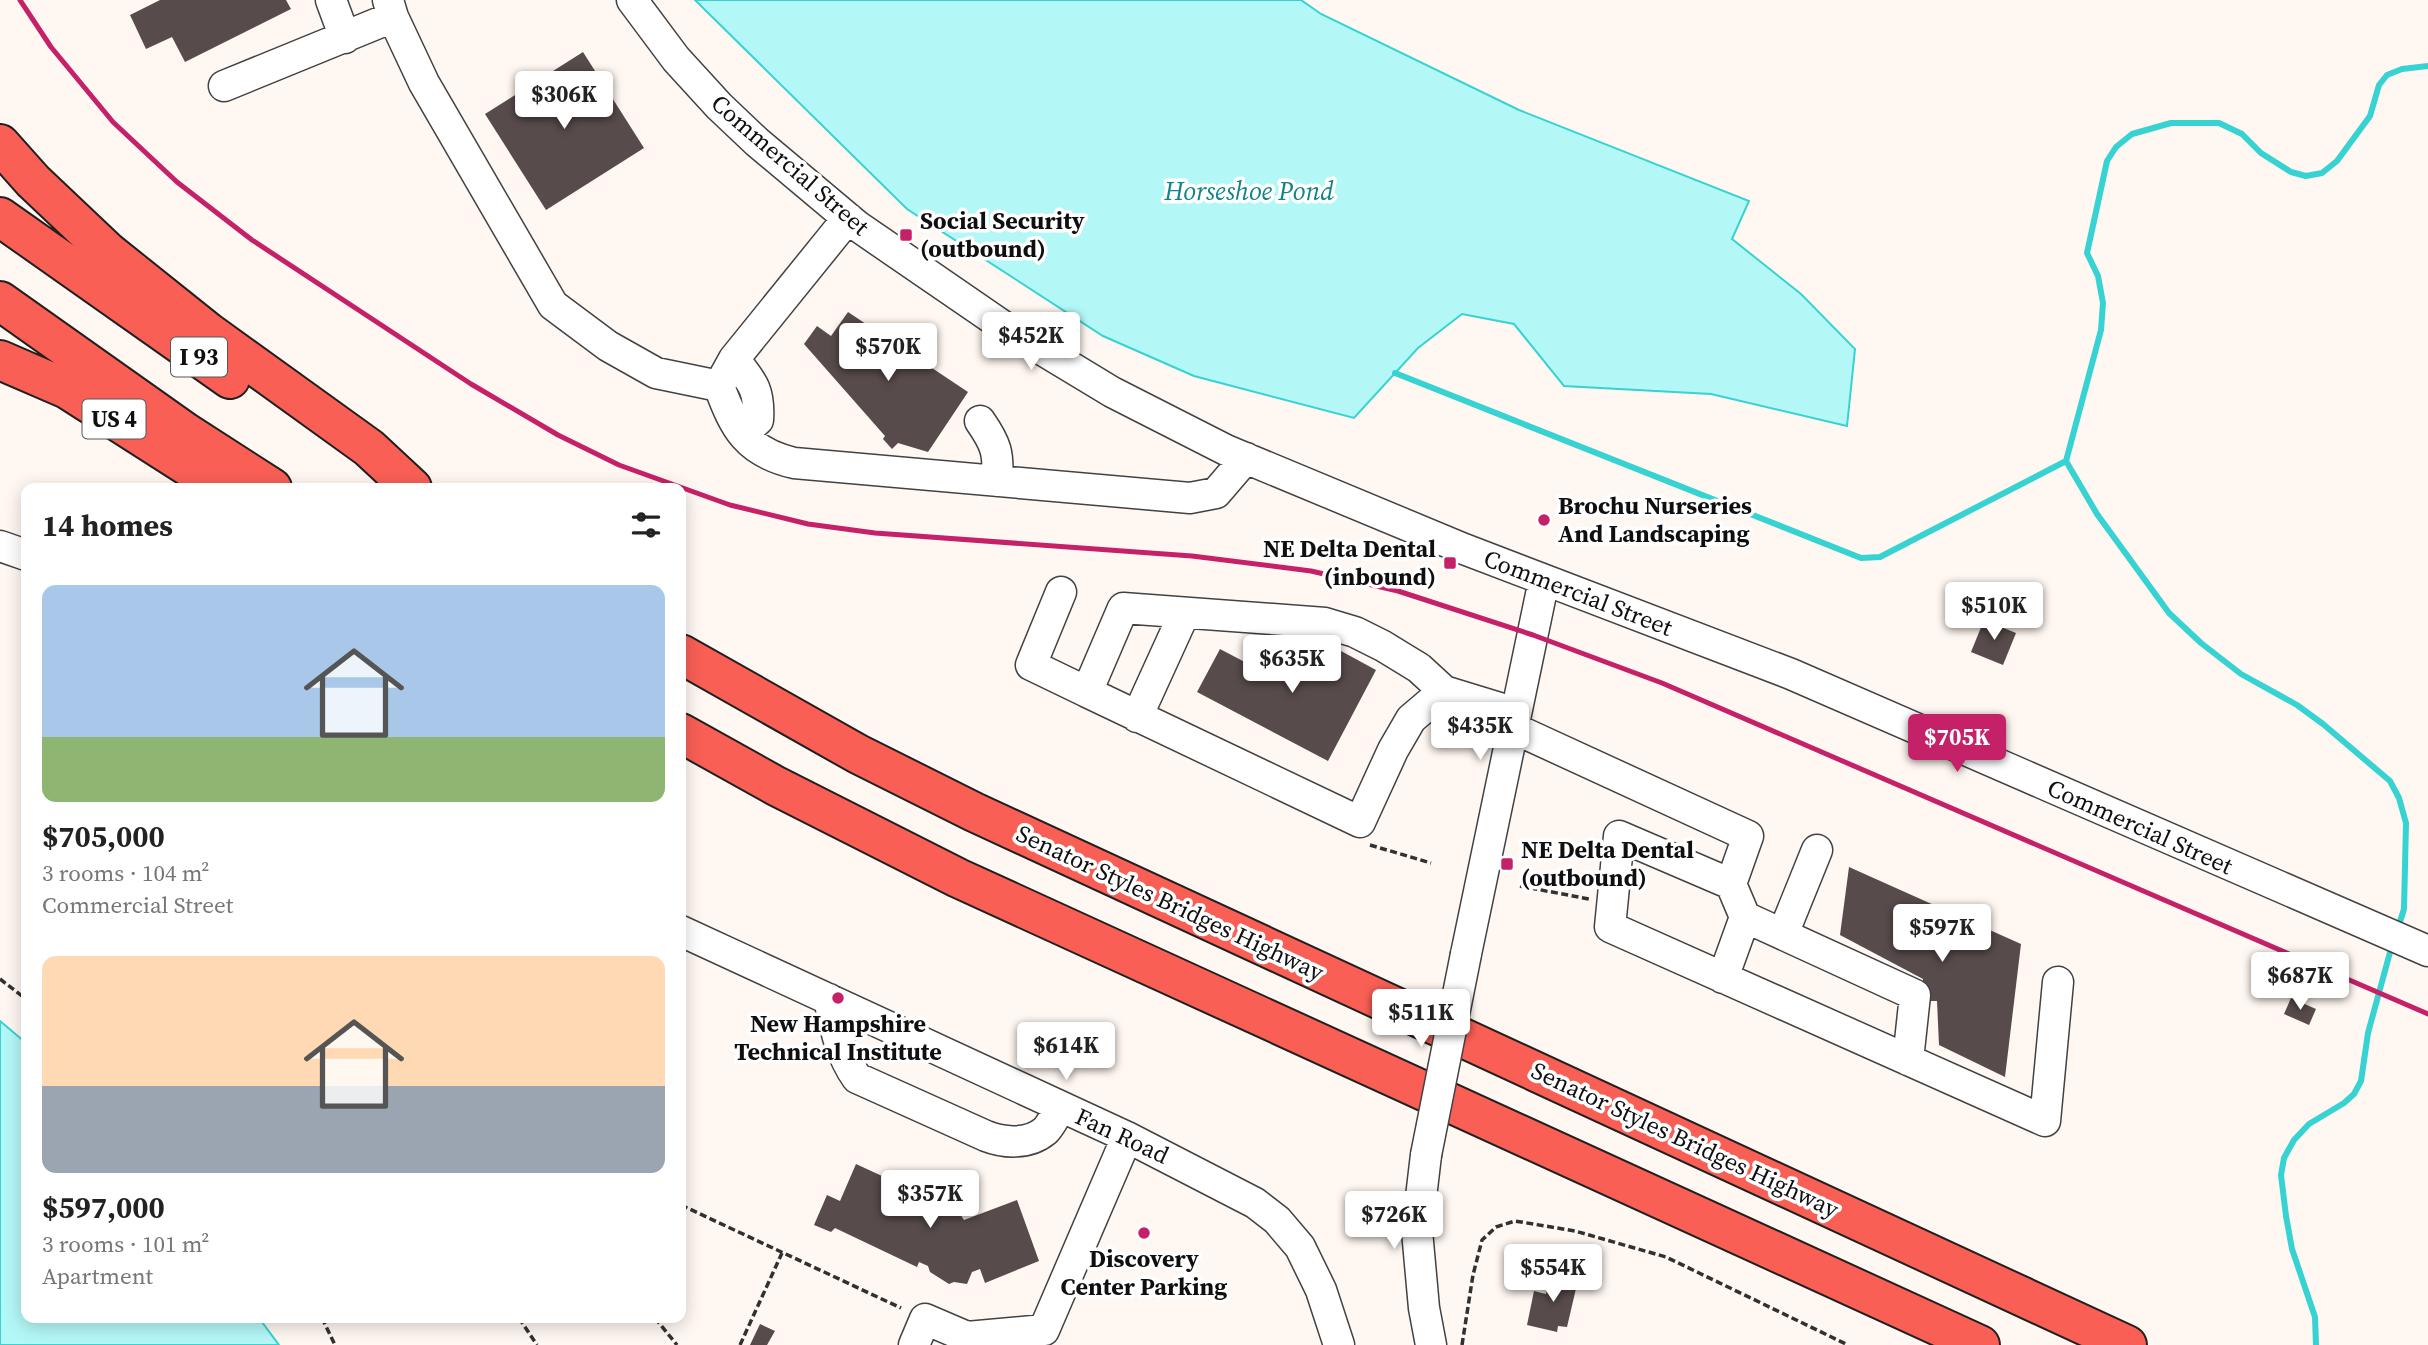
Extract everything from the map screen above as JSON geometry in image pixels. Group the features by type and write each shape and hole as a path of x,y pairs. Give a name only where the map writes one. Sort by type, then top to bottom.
{"highway":[{"path":"0,144 33,181 108,252 208,332 369,448 407,483"},
{"name":"I 93","path":"0,217 295,424 395,483"},
{"path":"0,301 185,432 264,483"},
{"name":"US 4","path":"0,360 67,389 214,483"},
{"name":"Senator Styles Bridges Highway","path":"686,657 858,754 974,812 2127,1345"},
{"path":"686,736 776,786 958,878 1980,1345"}],"street":[{"path":"331,0 345,38"},
{"name":"Commercial Street","path":"632,0 676,59 719,106 757,142 848,218 1003,326 1101,385 1246,458 1544,580 1791,674 2421,948"},
{"path":"224,86 345,38 390,8 424,83 553,305 608,346 656,373 719,386"},
{"path":"848,218 734,359 719,386 730,415 755,449 773,458 794,463 1190,498 1216,493 1246,458"},
{"path":"734,359 754,383 759,399 758,420 743,433"},
{"path":"980,421 994,442 999,459 997,481"},
{"path":"0,547 21,553"},
{"path":"1431,1345 1424,1308 1418,1231 1426,1155 1544,580"},
{"path":"1061,592 1031,665 1360,822 1388,760 1411,719 1444,691"},
{"path":"1087,692 1123,608 1325,623 1355,632 1419,667 1444,691 1515,721 1748,836 1731,884 1745,917 1723,978"},
{"path":"1137,717 1184,614"},
{"path":"1731,884 1619,836 1610,927 2045,1121 2058,982"},
{"path":"1783,934 1817,850"},
{"path":"1745,917 1915,995 1908,1060"},
{"name":"Fan Road","path":"686,933 1127,1137 1255,1203 1277,1220 1300,1247 1321,1290 1339,1345"},
{"path":"829,999 836,1034 848,1065 857,1078 1005,1143 1032,1137 1045,1130 1061,1107"},
{"path":"920,1332 967,1337 1044,1331 1127,1137"}],"path":[{"path":"1360,822 1364,843 1431,863"},
{"path":"1520,886 1612,903"},
{"path":"0,979 21,995"},
{"path":"686,1207 782,1253 920,1332"},
{"path":"1462,1345 1473,1275 1482,1240 1496,1227 1515,1221 1575,1231 1666,1257 1848,1345"},
{"path":"740,1345 782,1253"},
{"path":"324,1323 335,1345"},
{"path":"522,1323 537,1345"},
{"path":"660,1323 677,1345"}],"water":[{"name":"Horseshoe Pond","path":"695,0 1301,0 1321,14 1519,110 1749,201 1732,239 1801,294 1855,349 1847,426 1711,394 1564,386 1514,324 1462,314 1418,348 1354,418 1194,376 1103,336 907,209"},
{"path":"0,1021 21,1039 21,1323 263,1323 279,1345 0,1345"}],"building":[{"path":"160,0 286,0 291,9 185,62 172,37 146,49 130,15"},
{"path":"583,52 644,148 546,210 485,114"},
{"path":"848,312 968,392 928,452 898,443 892,449 883,439 885,436 804,344 817,326 831,336"},
{"path":"1984,620 2016,633 2003,665 1971,652"},
{"path":"1330,645 1376,670 1328,761 1197,692 1220,649 1260,670 1273,646 1317,669"},
{"path":"1849,867 2021,944 2005,1077 1939,1045 1937,1001 1921,996 1923,979 1840,935"},
{"path":"2291,998 2316,1009 2309,1025 2284,1014"},
{"path":"856,1164 958,1211 964,1220 1017,1200 1039,1261 985,1283 980,1269 972,1272 967,1284 949,1284 919,1262 917,1267 835,1228 831,1232 814,1225 827,1195 840,1201"},
{"path":"1550,1273 1578,1280 1567,1327 1558,1326 1557,1332 1527,1325 1534,1291 1546,1294"},
{"path":"760,1324 775,1331 767,1345 750,1345"}],"waterway":[{"path":"2398,928 2404,909 2406,823 2399,798 2390,781 2297,705 2241,674 2201,643 2169,613 2097,514 2066,461 2101,330 2103,303 2098,276 2087,253 2107,161 2116,147 2132,134 2171,123 2219,123 2242,134 2261,153 2291,172 2306,176 2322,173 2337,161 2370,116 2379,85 2387,75 2402,69 2428,66"},
{"path":"1395,373 1861,558 1880,557 2066,461"},
{"path":"2316,1345 2315,1317 2292,1249 2286,1216 2281,1175 2284,1158 2294,1140 2309,1124 2344,1103 2354,1094 2361,1081 2368,1033 2392,945"}],"railway":[{"path":"20,0 51,47 113,122 177,182 252,240 471,384 558,435 619,465 669,483"},
{"path":"686,489 730,505 808,524 875,533 1192,556 1311,571 1398,591 1533,635 1662,683 2428,1014"}],"place":[{"name":"Social Security (outbound)","path":"906,235"},
{"name":"Brochu Nurseries And Landscaping","path":"1544,520"},
{"name":"NE Delta Dental (inbound)","path":"1450,563"},
{"name":"NE Delta Dental (outbound)","path":"1507,864"},
{"name":"New Hampshire Technical Institute","path":"838,998"},
{"name":"Discovery Center Parking","path":"1144,1233"}]}
